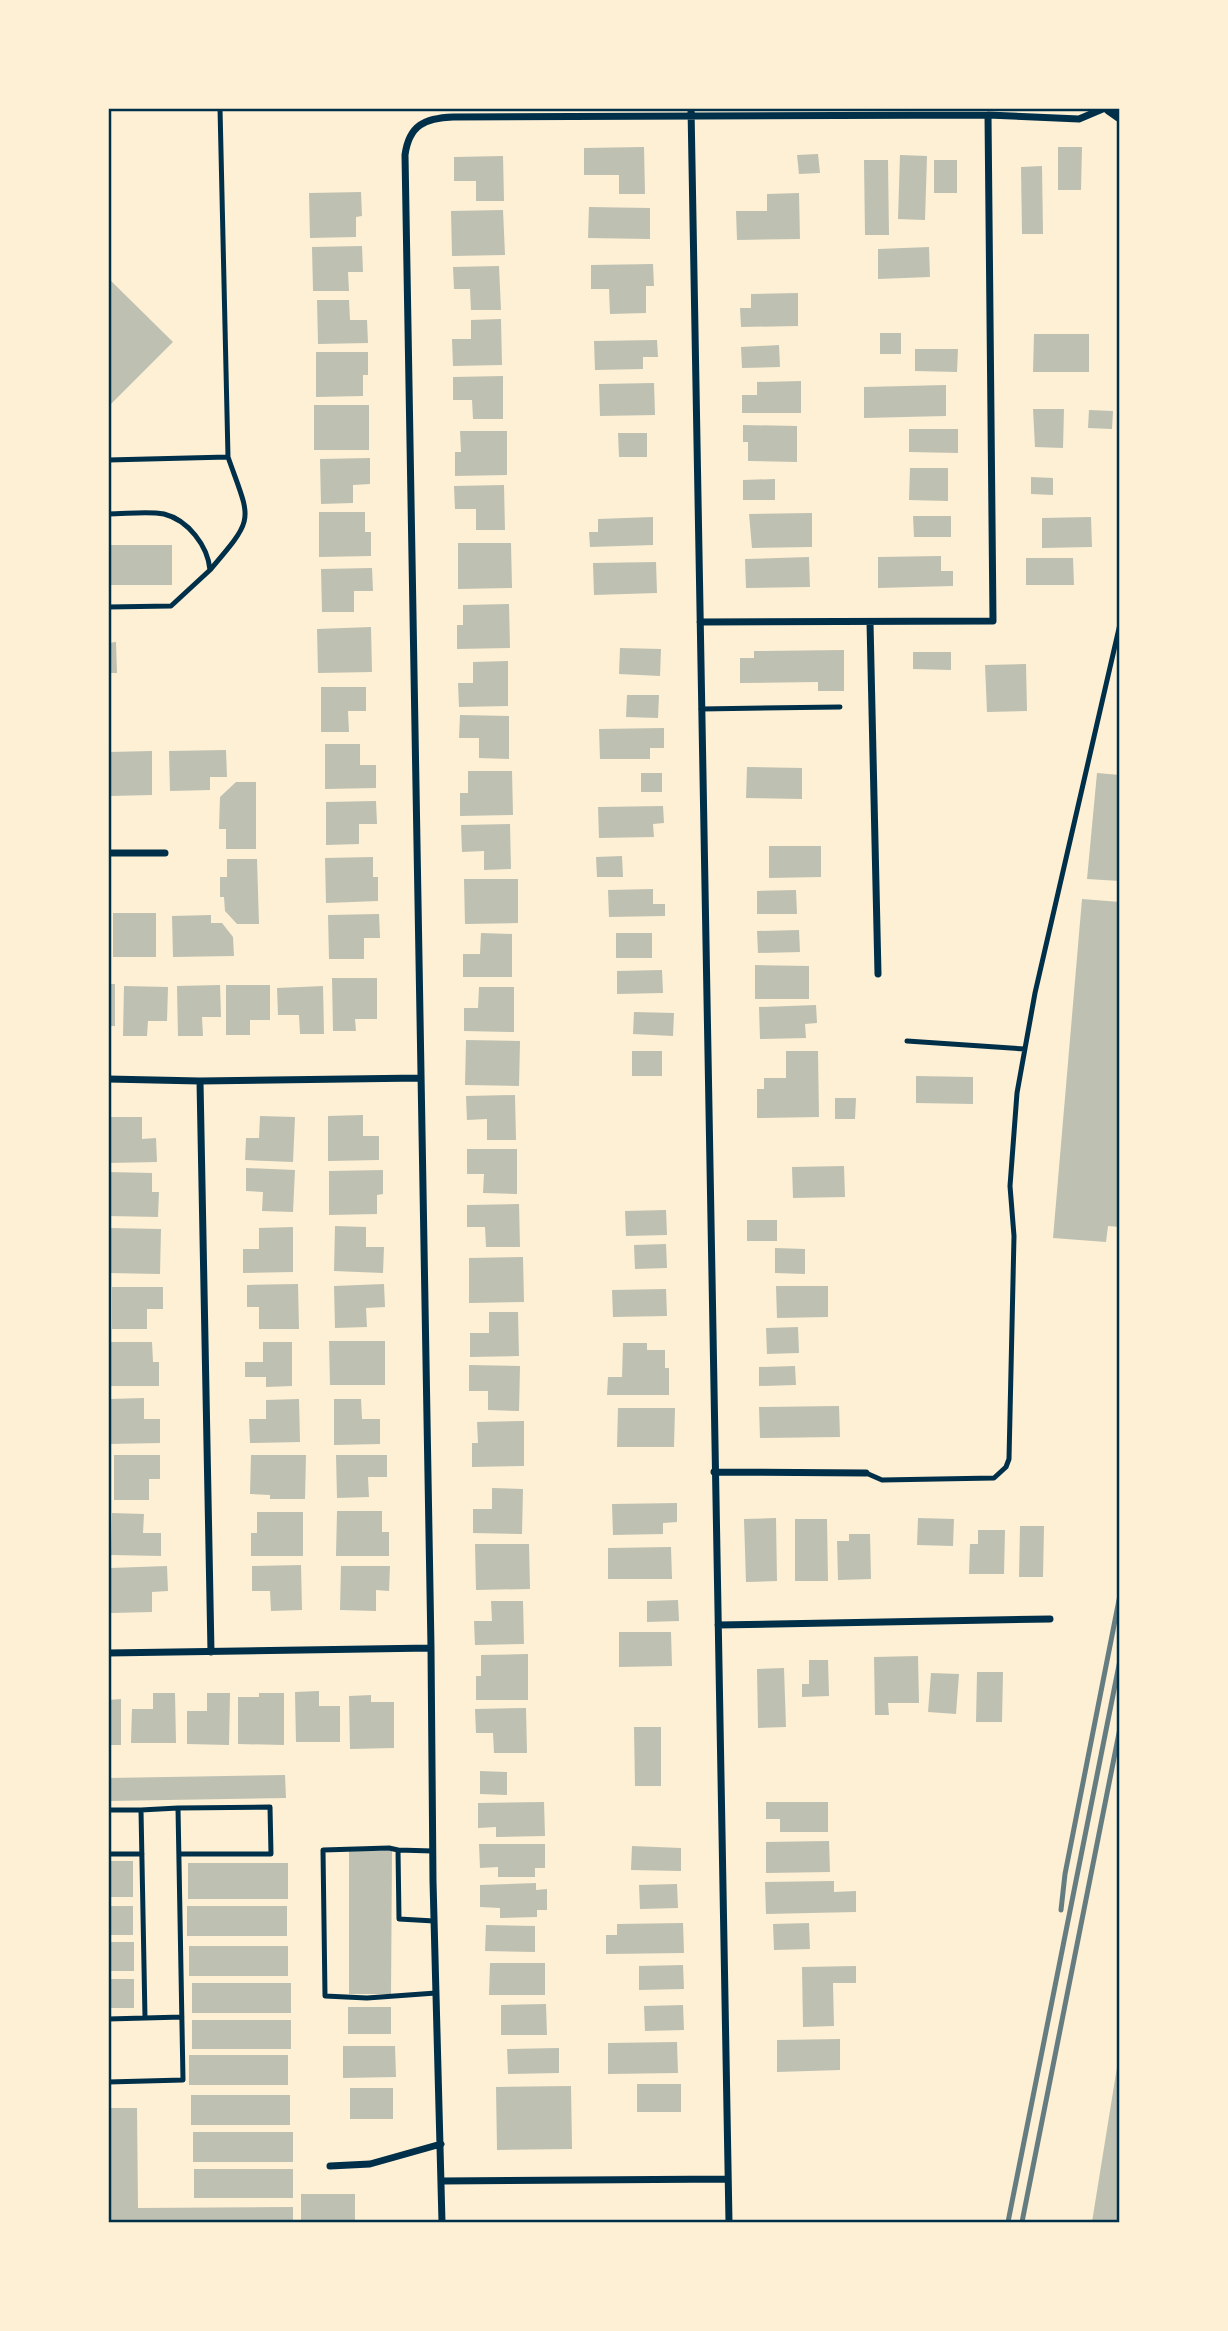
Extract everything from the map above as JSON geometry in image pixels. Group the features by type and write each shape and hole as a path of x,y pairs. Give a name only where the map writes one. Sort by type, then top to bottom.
{"main road":[{"path":"1108,108 1119,115"}],"street":[{"path":"442,2222 434,1920 405,155 407,139 419,125 431,118 453,117 691,112 954,112 1079,119 1108,108"},
{"path":"691,112 729,2222"},
{"path":"700,622 993,621 988,115"},
{"path":"870,622 877,974"},
{"path":"108,853 165,853"},
{"path":"108,1079 421,1079"},
{"path":"200,1081 211,1652"},
{"path":"714,1472 866,1473"},
{"path":"718,1625 1050,1619"},
{"path":"108,1653 431,1648"},
{"path":"330,2166 370,2164 441,2144"},
{"path":"442,2181 728,2179"}],"lane":[{"path":"108,607 171,606 210,570 238,537 246,522 242,492 228,457 220,108"},
{"path":"108,460 228,457"},
{"path":"108,514 164,514 183,524 209,556 210,570"},
{"path":"866,1473 882,1480 994,1478 1006,1467 1009,1459 1014,1246 1010,1186 1012,1142 1025,1049 1119,624"},
{"path":"701,709 840,707"},
{"path":"907,1041 1025,1049"},
{"path":"108,1811 270,1807 271,1854 179,1854"},
{"path":"108,2082 183,2080 178,1808"},
{"path":"141,1810 145,2018"},
{"path":"433,1851 389,1848 323,1850 325,1996 367,1998 436,1993"},
{"path":"398,1850 399,1919 434,1920"},
{"path":"108,1854 142,1854"},
{"path":"108,2019 182,2017"}],"building":[{"path":"644,147 645,194 619,194 619,175 584,175 584,148"},
{"path":"1058,147 1082,147 1081,190 1058,190"},
{"path":"818,154 820,173 799,174 797,155"},
{"path":"900,155 927,156 925,220 898,219"},
{"path":"503,156 504,201 476,201 476,181 454,181 454,157"},
{"path":"864,160 888,160 889,235 865,235"},
{"path":"934,160 957,160 957,193 934,193"},
{"path":"1042,166 1043,234 1022,234 1021,167"},
{"path":"361,192 362,216 356,217 356,237 310,238 309,193"},
{"path":"799,193 800,239 737,240 736,211 767,211 767,194"},
{"path":"589,207 650,208 650,239 588,238"},
{"path":"503,210 505,255 452,256 451,211"},
{"path":"362,246 363,272 348,272 349,291 313,291 312,247"},
{"path":"929,247 930,277 878,279 878,249"},
{"path":"653,264 654,286 646,286 646,313 610,314 609,289 591,289 591,265"},
{"path":"499,266 501,310 471,310 470,289 454,289 453,267"},
{"path":"108,278 173,342 108,407"},
{"path":"798,293 798,326 741,327 740,308 751,308 751,294"},
{"path":"317,300 349,300 350,320 367,320 368,343 318,344"},
{"path":"501,319 502,365 453,366 452,339 471,339 471,320"},
{"path":"880,333 901,333 901,354 880,354"},
{"path":"1034,334 1089,334 1089,372 1033,372"},
{"path":"657,340 658,357 643,357 643,369 595,370 594,341"},
{"path":"779,345 780,367 742,368 741,347"},
{"path":"915,349 958,349 957,372 915,371"},
{"path":"316,352 368,352 368,375 363,375 363,396 316,397"},
{"path":"503,376 503,419 473,419 472,400 453,400 453,377"},
{"path":"801,381 801,413 742,413 742,395 757,395 757,382"},
{"path":"654,383 655,415 600,416 599,384"},
{"path":"946,385 946,416 864,418 864,387"},
{"path":"314,405 369,405 369,450 314,450"},
{"path":"1033,409 1064,409 1063,448 1035,447"},
{"path":"1089,410 1113,411 1112,429 1088,428"},
{"path":"743,425 797,426 797,462 748,461 748,442 743,442"},
{"path":"909,429 958,429 958,453 909,452"},
{"path":"460,431 507,431 507,475 455,476 455,452 461,452"},
{"path":"618,433 647,433 647,457 619,457"},
{"path":"370,458 370,484 353,485 353,503 321,504 320,459"},
{"path":"910,468 948,468 948,501 909,500"},
{"path":"1031,477 1053,478 1053,495 1031,494"},
{"path":"775,479 775,500 743,500 743,480"},
{"path":"504,485 505,530 476,530 476,509 455,509 454,486"},
{"path":"319,512 365,512 365,532 371,532 371,556 319,557"},
{"path":"812,513 812,547 752,548 749,514"},
{"path":"913,516 951,516 951,537 914,537"},
{"path":"653,517 653,545 590,547 589,532 598,532 598,519"},
{"path":"1091,517 1092,547 1042,548 1042,518"},
{"path":"458,543 511,543 512,588 458,589"},
{"path":"108,545 172,545 172,585 108,585"},
{"path":"941,556 941,571 953,571 953,586 878,588 878,557"},
{"path":"809,557 810,587 746,588 745,559"},
{"path":"1026,558 1073,558 1074,585 1026,585"},
{"path":"656,562 657,593 594,595 593,563"},
{"path":"372,568 373,591 354,591 354,612 322,612 321,569"},
{"path":"509,604 510,648 457,649 457,625 463,625 463,605"},
{"path":"371,627 372,672 318,673 317,629"},
{"path":"116,642 117,673 108,673 108,643"},
{"path":"620,648 661,649 660,676 619,674"},
{"path":"844,650 844,691 818,691 818,682 740,683 740,658 754,658 754,651"},
{"path":"913,652 951,652 951,670 913,669"},
{"path":"508,661 508,706 459,707 458,683 473,683 473,662"},
{"path":"1026,664 1027,711 987,712 985,665"},
{"path":"321,687 366,687 366,711 348,711 349,732 321,732"},
{"path":"627,695 659,695 658,718 626,717"},
{"path":"460,715 509,716 509,759 479,758 479,738 459,738"},
{"path":"664,728 664,748 650,748 650,759 600,759 599,729"},
{"path":"325,744 360,744 360,765 376,765 376,788 325,789"},
{"path":"226,750 227,777 210,777 210,790 170,791 169,751"},
{"path":"152,751 152,795 110,796 109,752"},
{"path":"747,767 802,768 802,799 746,798"},
{"path":"468,771 512,771 513,815 460,816 460,793 468,793"},
{"path":"641,773 662,773 662,792 641,792"},
{"path":"1097,773 1120,775 1120,881 1087,879"},
{"path":"236,782 256,782 256,849 226,849 226,829 219,829 220,797"},
{"path":"376,801 377,824 359,824 359,844 326,845 326,802"},
{"path":"663,806 664,823 653,824 654,837 599,838 598,807"},
{"path":"510,824 511,869 484,870 484,851 462,852 461,825"},
{"path":"769,846 821,846 821,877 769,878"},
{"path":"622,856 623,877 597,877 596,857"},
{"path":"373,857 373,877 378,877 378,901 326,903 325,858"},
{"path":"227,859 257,859 259,924 237,924 225,911 224,897 220,897 220,877 227,877"},
{"path":"464,879 518,879 518,923 465,924"},
{"path":"653,889 653,904 665,904 665,916 609,917 608,890"},
{"path":"796,890 797,914 757,914 757,891"},
{"path":"1082,899 1120,902 1120,1227 1108,1226 1106,1242 1053,1238"},
{"path":"113,913 156,913 156,957 113,957"},
{"path":"379,914 380,938 364,938 364,959 329,959 328,915"},
{"path":"211,915 211,923 222,923 233,937 234,956 173,957 172,916"},
{"path":"799,930 800,952 758,953 757,931"},
{"path":"481,933 512,934 512,977 463,977 463,954 480,954"},
{"path":"616,933 652,933 652,958 616,958"},
{"path":"755,965 809,966 809,999 755,999"},
{"path":"662,970 663,993 617,994 617,971"},
{"path":"332,978 377,978 377,1019 355,1019 356,1031 333,1031"},
{"path":"108,984 115,984 115,1026 108,1026"},
{"path":"220,985 221,1017 202,1017 203,1036 178,1036 177,986"},
{"path":"226,985 270,985 270,1020 250,1020 250,1035 226,1035"},
{"path":"124,986 168,987 167,1021 148,1021 147,1036 123,1036"},
{"path":"323,986 324,1034 300,1034 299,1015 278,1015 277,988"},
{"path":"479,987 514,987 514,1032 464,1031 464,1008 478,1008"},
{"path":"816,1005 817,1023 805,1024 806,1038 760,1039 759,1007"},
{"path":"634,1012 674,1013 673,1036 633,1034"},
{"path":"466,1040 520,1041 519,1086 465,1085"},
{"path":"632,1051 662,1051 662,1076 632,1076"},
{"path":"786,1051 818,1051 819,1117 757,1118 757,1089 764,1089 764,1078 786,1078"},
{"path":"916,1076 973,1077 973,1104 916,1103"},
{"path":"515,1095 516,1140 487,1140 487,1119 467,1120 466,1096"},
{"path":"835,1098 856,1098 855,1119 835,1119"},
{"path":"363,1115 363,1136 379,1136 379,1160 328,1161 328,1116"},
{"path":"260,1116 295,1117 293,1162 245,1160 246,1138 259,1138"},
{"path":"108,1117 142,1117 142,1139 156,1138 157,1162 108,1163"},
{"path":"467,1149 517,1149 517,1194 483,1193 484,1174 467,1174"},
{"path":"844,1166 845,1197 793,1198 792,1167"},
{"path":"246,1168 295,1170 293,1212 262,1211 263,1192 246,1191"},
{"path":"383,1170 383,1194 377,1195 377,1214 329,1215 329,1171"},
{"path":"108,1172 152,1173 152,1192 159,1192 158,1217 108,1216"},
{"path":"519,1204 520,1247 486,1247 485,1227 467,1227 467,1205"},
{"path":"666,1210 667,1235 626,1236 625,1211"},
{"path":"747,1220 777,1220 777,1241 747,1241"},
{"path":"335,1226 366,1227 366,1247 384,1247 383,1273 334,1271"},
{"path":"293,1227 293,1272 243,1273 243,1249 259,1249 259,1228"},
{"path":"108,1228 161,1229 160,1274 108,1273"},
{"path":"666,1244 667,1268 635,1269 634,1245"},
{"path":"775,1248 805,1249 805,1274 775,1273"},
{"path":"523,1257 524,1302 469,1303 469,1258"},
{"path":"298,1284 299,1329 259,1329 259,1307 247,1307 247,1285"},
{"path":"384,1284 385,1307 366,1308 367,1327 335,1328 334,1286"},
{"path":"776,1286 828,1286 828,1317 777,1318"},
{"path":"112,1287 163,1287 163,1309 147,1309 147,1329 112,1329"},
{"path":"666,1289 667,1316 613,1317 612,1290"},
{"path":"489,1312 518,1312 519,1356 470,1357 470,1333 489,1333"},
{"path":"798,1327 799,1353 767,1354 766,1328"},
{"path":"329,1341 385,1341 385,1385 330,1385"},
{"path":"108,1342 152,1342 153,1362 159,1362 159,1386 108,1386"},
{"path":"263,1342 292,1342 292,1386 266,1387 266,1377 245,1377 245,1362 263,1362"},
{"path":"623,1343 647,1343 647,1350 665,1350 665,1368 669,1368 669,1395 607,1395 608,1377 622,1377"},
{"path":"469,1365 520,1366 519,1411 488,1410 488,1391 469,1391"},
{"path":"795,1366 796,1385 759,1386 759,1367"},
{"path":"144,1398 144,1419 160,1419 160,1443 109,1444 109,1399"},
{"path":"299,1399 300,1442 250,1443 249,1419 266,1419 266,1400"},
{"path":"334,1399 361,1399 362,1419 380,1419 380,1444 334,1445"},
{"path":"839,1406 840,1437 760,1438 759,1407"},
{"path":"618,1408 675,1408 674,1447 617,1447"},
{"path":"524,1421 524,1466 472,1467 472,1443 478,1443 477,1422"},
{"path":"114,1455 160,1455 160,1479 149,1479 149,1500 114,1500"},
{"path":"251,1455 306,1455 305,1499 270,1499 270,1495 250,1494"},
{"path":"336,1455 387,1455 387,1477 368,1477 369,1497 337,1498"},
{"path":"492,1488 523,1489 522,1534 473,1533 473,1509 492,1509"},
{"path":"677,1503 677,1522 663,1523 663,1534 613,1535 612,1504"},
{"path":"337,1511 382,1511 382,1532 389,1532 389,1556 336,1556"},
{"path":"257,1512 303,1512 303,1556 251,1556 251,1533 257,1533"},
{"path":"112,1513 144,1514 143,1533 161,1533 161,1556 111,1555"},
{"path":"776,1518 777,1581 746,1582 744,1519"},
{"path":"918,1518 954,1519 953,1546 917,1545"},
{"path":"795,1519 827,1519 828,1581 795,1581"},
{"path":"1020,1526 1044,1526 1043,1577 1019,1577"},
{"path":"978,1530 1005,1530 1004,1574 969,1574 970,1544 978,1544"},
{"path":"849,1534 870,1534 871,1579 838,1580 837,1541 849,1541"},
{"path":"475,1544 529,1544 530,1589 476,1590"},
{"path":"671,1547 672,1579 608,1579 608,1548"},
{"path":"301,1565 302,1610 271,1611 270,1591 252,1591 252,1566"},
{"path":"167,1566 168,1591 152,1592 152,1612 111,1613 110,1568"},
{"path":"341,1566 390,1566 389,1591 376,1590 376,1611 340,1610"},
{"path":"678,1600 679,1621 647,1622 647,1601"},
{"path":"491,1601 523,1601 524,1644 475,1645 474,1621 492,1621"},
{"path":"619,1632 671,1632 672,1666 619,1667"},
{"path":"528,1654 528,1700 476,1700 476,1676 481,1676 481,1655"},
{"path":"918,1656 919,1703 888,1703 889,1715 875,1715 874,1657"},
{"path":"809,1660 828,1660 829,1696 802,1697 802,1684 809,1684"},
{"path":"784,1668 786,1727 758,1728 757,1669"},
{"path":"977,1672 1003,1672 1002,1722 976,1722"},
{"path":"931,1673 959,1674 956,1714 928,1712"},
{"path":"319,1691 319,1706 340,1706 340,1742 296,1742 295,1692"},
{"path":"153,1693 175,1693 176,1743 131,1743 132,1709 153,1709"},
{"path":"207,1693 230,1693 229,1745 187,1744 187,1711 207,1711"},
{"path":"259,1693 284,1693 284,1745 238,1744 238,1697 259,1697"},
{"path":"371,1695 371,1702 394,1702 394,1748 350,1749 349,1696"},
{"path":"121,1699 121,1745 108,1745 108,1700"},
{"path":"526,1708 527,1753 494,1753 493,1733 476,1733 475,1709"},
{"path":"634,1727 661,1727 661,1786 635,1786"},
{"path":"480,1771 507,1772 507,1795 480,1794"},
{"path":"285,1775 286,1798 108,1801 108,1778"},
{"path":"544,1802 545,1836 496,1837 496,1827 478,1828 478,1803"},
{"path":"766,1802 828,1802 828,1832 780,1832 780,1819 766,1819"},
{"path":"829,1841 830,1872 766,1873 766,1842"},
{"path":"479,1844 545,1844 545,1868 535,1868 535,1877 498,1877 498,1867 480,1868"},
{"path":"632,1846 681,1848 681,1871 631,1870"},
{"path":"349,1851 392,1851 391,1994 349,1994"},
{"path":"108,1861 133,1861 133,1897 108,1897"},
{"path":"188,1863 288,1863 288,1899 188,1899"},
{"path":"834,1881 834,1892 856,1891 856,1912 766,1914 765,1882"},
{"path":"536,1883 536,1890 547,1889 547,1910 537,1910 537,1917 500,1918 500,1908 480,1907 480,1885"},
{"path":"677,1884 678,1908 640,1909 639,1885"},
{"path":"108,1906 133,1906 133,1935 108,1935"},
{"path":"187,1906 287,1906 287,1936 187,1936"},
{"path":"683,1923 684,1953 606,1954 606,1935 617,1935 617,1924"},
{"path":"809,1923 810,1949 774,1950 773,1924"},
{"path":"486,1925 535,1926 535,1952 485,1951"},
{"path":"108,1942 134,1942 134,1971 108,1971"},
{"path":"189,1946 288,1946 288,1976 189,1976"},
{"path":"490,1963 545,1963 545,1995 489,1995"},
{"path":"683,1965 684,1989 639,1990 639,1966"},
{"path":"856,1966 856,1983 833,1983 834,2026 803,2027 802,1967"},
{"path":"108,1979 134,1979 134,2008 108,2008"},
{"path":"192,1983 291,1983 291,2013 192,2013"},
{"path":"546,2004 547,2035 501,2035 501,2005"},
{"path":"683,2005 684,2030 645,2031 644,2006"},
{"path":"348,2007 391,2007 391,2034 348,2034"},
{"path":"192,2020 291,2020 291,2049 192,2049"},
{"path":"840,2039 840,2070 777,2072 777,2040"},
{"path":"677,2042 678,2073 608,2074 608,2043"},
{"path":"343,2046 395,2046 396,2077 343,2078"},
{"path":"559,2048 559,2073 508,2074 507,2049"},
{"path":"189,2055 288,2055 288,2085 189,2085"},
{"path":"1118,2061 1120,2222 1092,2222"},
{"path":"637,2084 681,2084 681,2112 637,2112"},
{"path":"571,2086 572,2149 497,2150 496,2087"},
{"path":"350,2088 393,2088 393,2119 350,2119"},
{"path":"191,2095 290,2095 290,2125 191,2125"},
{"path":"108,2108 137,2108 138,2208 293,2207 293,2222 108,2222"},
{"path":"193,2132 293,2132 293,2162 193,2162"},
{"path":"194,2169 293,2169 293,2198 194,2198"},
{"path":"301,2194 355,2194 355,2222 301,2222"}],"railway":[{"path":"1061,1910 1065,1874 1120,1595"},
{"path":"1008,2222 1120,1660"},
{"path":"1022,2222 1120,1728"}]}
